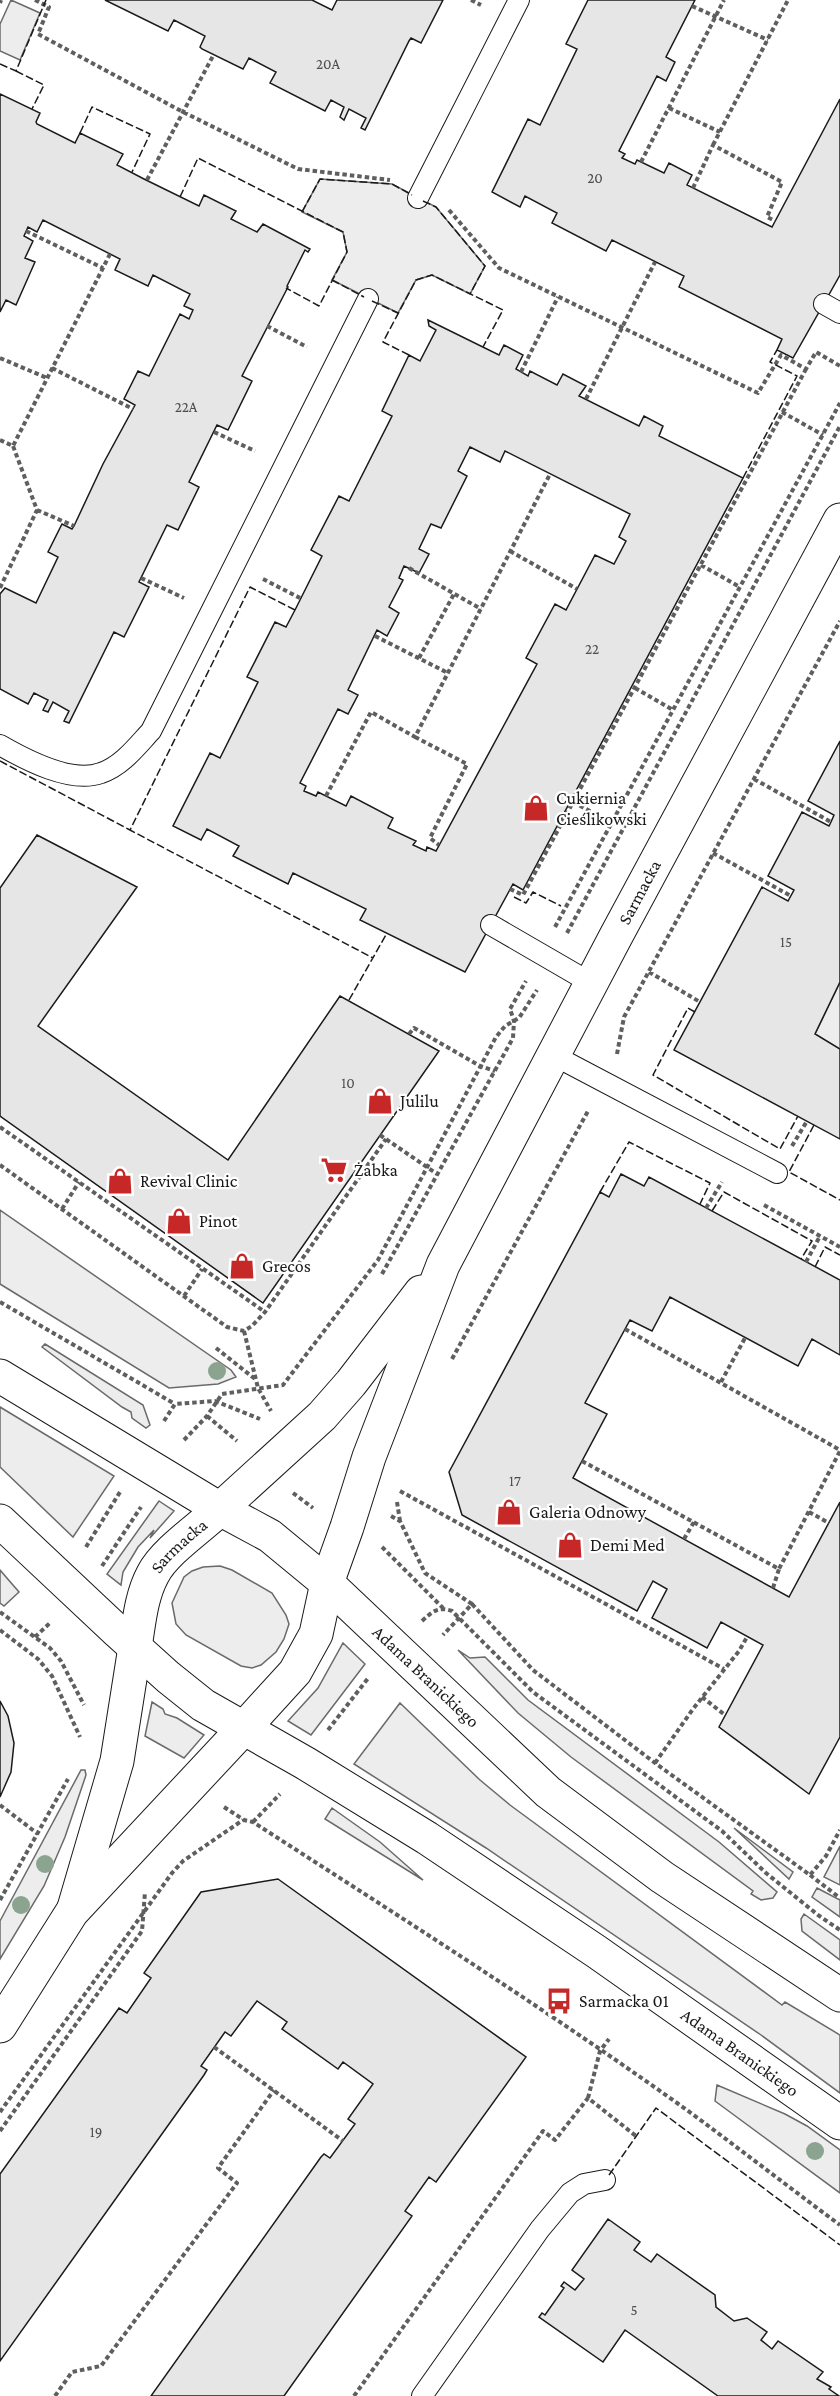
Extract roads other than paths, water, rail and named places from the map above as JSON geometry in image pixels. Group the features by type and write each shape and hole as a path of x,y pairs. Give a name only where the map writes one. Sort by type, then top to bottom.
{"main road":[{"name":"Sarmacka","path":"0,2026 72,1912 296,1672 316,1634 327,1583 369,1457 443,1265 591,983 840,520"},
{"name":"Sarmacka","path":"72,1912 117,1761 140,1613 153,1574 168,1554 322,1416 351,1383 443,1265"},
{"name":"Adama Branickiego","path":"0,1376 220,1509 270,1536 327,1583 548,1792 662,1877 840,1995"},
{"name":"Adama Branickiego","path":"0,1521 135,1647 203,1705 427,1838 597,1952 840,2122"}],"lane":[{"path":"418,198 519,0"},
{"path":"0,745 66,775 101,773 131,754 151,731 368,299"},
{"path":"491,925 591,983"},
{"path":"553,1055 777,1173"},
{"path":"422,2396 540,2229 570,2193 584,2184 605,2180"}],"place":[{"name":"Cukiernia Cieślikowski","path":"536,808"},
{"name":"Julilu","path":"380,1101"},
{"name":"Żabka","path":"334,1170"},
{"name":"Revival Clinic","path":"120,1181"},
{"name":"Pinot","path":"179,1221"},
{"name":"Grecos","path":"242,1266"},
{"name":"Galeria Odnowy","path":"509,1512"},
{"name":"Demi Med","path":"570,1545"},
{"name":"Sarmacka 01","path":"559,2001"}]}
